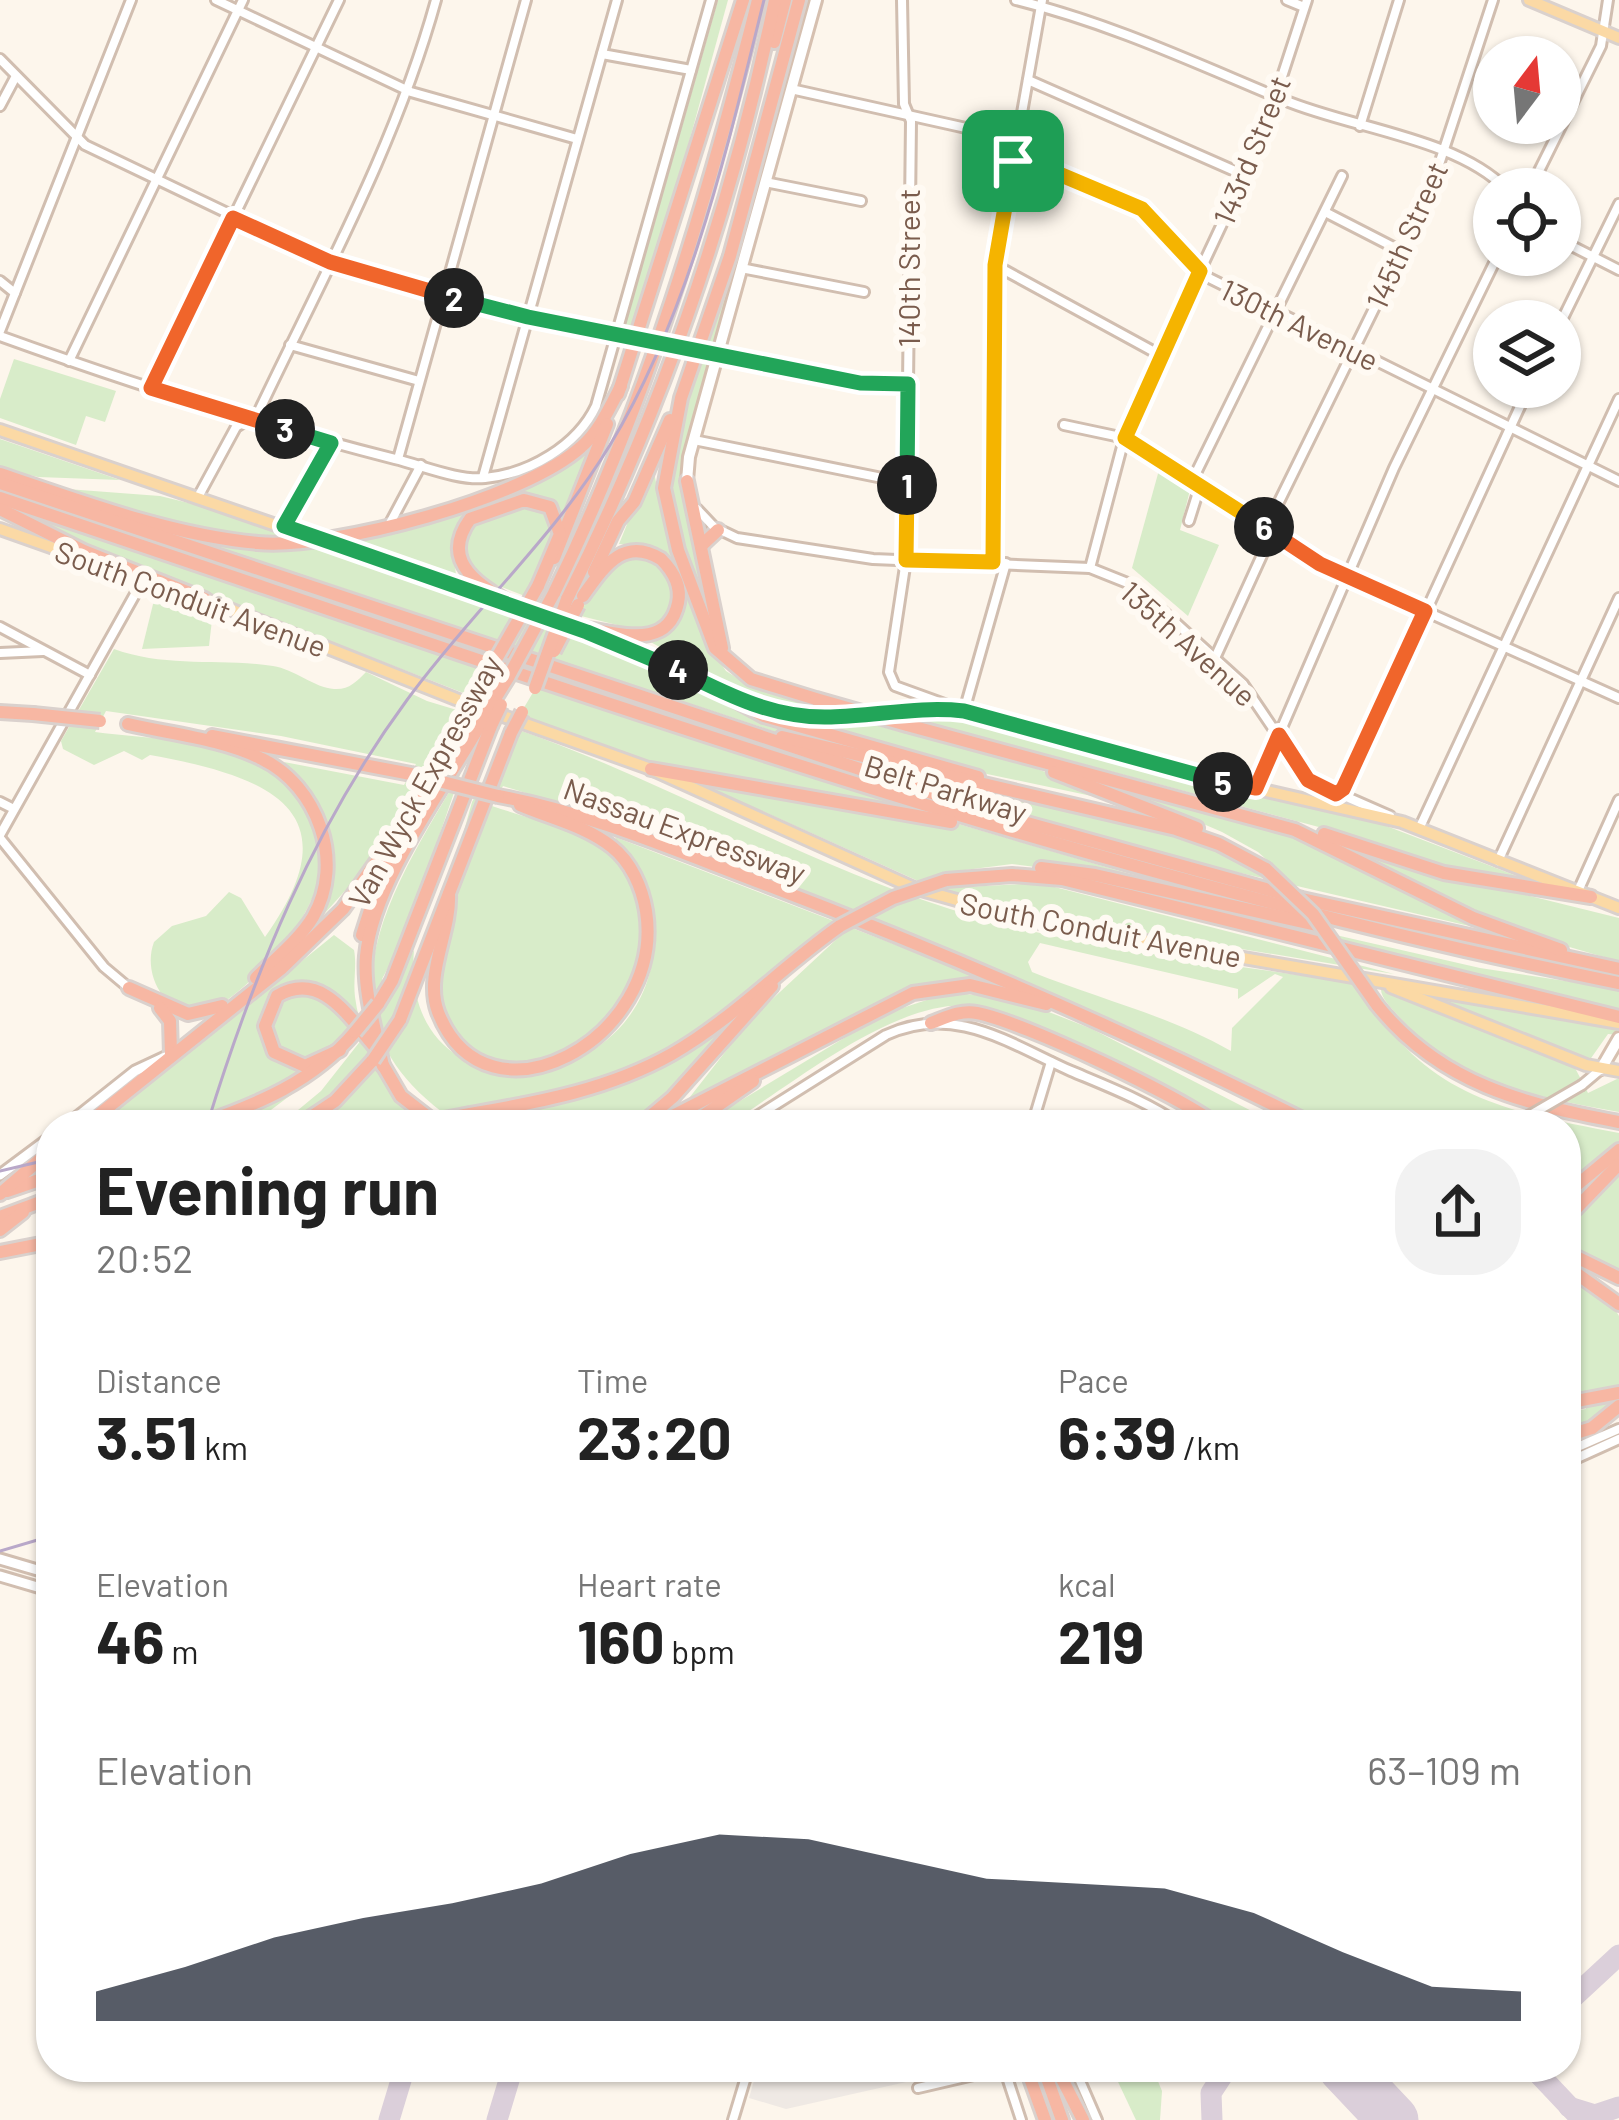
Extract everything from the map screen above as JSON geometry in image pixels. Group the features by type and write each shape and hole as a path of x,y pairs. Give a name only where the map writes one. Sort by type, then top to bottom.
{"highway":[{"path":"104,1110 235,1000 282,968 343,909 396,834 460,724 554,557 621,386 743,0"},
{"name":"Van Wyck Expressway","path":"377,1058 366,975 371,927 384,893 486,724 528,641 571,598 601,491 666,312 758,0"},
{"name":"Van Wyck Expressway","path":"319,1110 377,1058 400,1020 511,733 548,663 556,619 571,598 639,445 738,153 775,0"},
{"path":"618,520 616,508 658,415 737,181 785,0"},
{"path":"571,598 634,502 681,398 730,256 799,0"},
{"path":"0,479 227,538 288,545 324,540 461,506 569,457 597,429 621,386"},
{"path":"681,398 666,461 669,517 708,634 731,665 751,680 984,746 1313,830 1433,870 1584,895"},
{"name":"Belt Parkway","path":"0,479 648,700 1125,852 1395,921 1619,969"},
{"path":"687,481 716,631 731,665"},
{"name":"Belt Parkway","path":"0,498 998,830 1213,891 1619,983"},
{"path":"521,609 466,572 459,551 463,529 484,510 538,500 553,510 559,523 554,557"},
{"path":"0,509 85,551 206,599"},
{"path":"702,545 718,530"},
{"path":"571,598 613,557 627,550 662,559 678,585 678,603 660,631 642,638 576,628"},
{"path":"698,680 764,716 1047,800"},
{"path":"648,700 832,751 1188,832 1260,865"},
{"name":"Nassau Expressway","path":"0,712 128,724 411,774 538,803 652,841 947,954 1110,1024 1284,1110"},
{"path":"128,724 263,759 298,785 316,815 326,859 316,911 235,1000 188,1014 128,988"},
{"path":"237,1110 279,1094 340,1050 378,1004 392,981 486,724"},
{"path":"984,746 1199,829 1260,865 1321,924 1377,1005 1424,1053 1476,1085 1558,1110"},
{"path":"651,769 998,830"},
{"path":"449,894 435,1000 446,1027 469,1053 512,1067 553,1062 602,1035 632,999 648,937 644,899 633,873 616,850 591,834 498,796"},
{"path":"1247,815 1337,847 1486,923 1619,969"},
{"path":"377,1058 362,998 362,934 396,834"},
{"path":"490,1110 584,1091 659,1061 719,1022 840,926 893,898 998,869 1077,872 1367,937 1466,952"},
{"path":"946,880 1012,874 1062,879 1619,1020"},
{"path":"658,1110 764,994 840,926"},
{"path":"684,1110 913,993 958,986 1011,993 1110,1024"},
{"path":"340,1050 305,1066 274,1052 265,1026 277,996 305,987 325,992 413,1110"},
{"path":"128,988 167,1014 171,1054"},
{"path":"932,1023 960,1012 998,1019 1189,1110"},
{"path":"713,1110 819,1040"},
{"path":"1245,1090 1274,1110"},
{"path":"1581,1114 1615,1121"},
{"path":"1581,1182 1619,1150"},
{"path":"0,1191 36,1161"},
{"path":"1581,1200 1619,1164"},
{"path":"0,1191 36,1180"},
{"path":"0,1217 36,1205"},
{"path":"0,1230 26,1210"},
{"path":"0,1252 36,1245"},
{"path":"1581,1259 1619,1278"},
{"path":"1581,1277 1619,1304"},
{"path":"1581,1402 1619,1399"},
{"path":"1581,1431 1592,1428 1619,1399"},
{"path":"1030,2082 1041,2120"},
{"path":"1048,2082 1062,2120"},
{"path":"1064,2082 1083,2120"}],"main road":[{"path":"687,481 694,440 816,0"},
{"path":"1529,0 1619,38"},
{"path":"0,430 576,628 748,704 794,715 964,711 1402,822 1619,908"},
{"name":"South Conduit Avenue","path":"0,529 206,599 456,699 651,769 955,902 1036,922 1619,1020"},
{"path":"1360,975 1601,1069 1619,1070"},
{"path":"1601,1069 1619,1038"}],"street":[{"path":"131,0 0,333 69,361 331,443 482,479 545,457 577,435 594,411 711,0"},
{"path":"216,0 411,92 578,140"},
{"path":"69,361 243,0"},
{"path":"151,388 339,0"},
{"path":"198,497 236,427 257,413 330,262 411,92 436,0"},
{"path":"398,460 526,0"},
{"path":"482,479 617,0"},
{"name":"140th Street","path":"902,0 907,112 906,560 890,680 902,691 964,711"},
{"path":"1016,0 1088,17 1276,96 1482,168"},
{"path":"1287,0 1305,4"},
{"path":"1360,126 1400,0"},
{"name":"145th Street","path":"1215,658 1269,540 1269,530 1403,252 1443,152 1492,0"},
{"path":"1540,168 1605,32 1608,0"},
{"path":"993,562 995,265 1041,3"},
{"name":"143rd Street","path":"1090,568 1125,438 1244,175 1305,4"},
{"path":"602,54 691,70"},
{"path":"0,59 78,138 156,181 330,262 528,317 860,383 908,384"},
{"path":"0,106 16,76"},
{"path":"1028,80 1244,175"},
{"name":"130th Avenue","path":"791,89 965,128 1014,155 1142,209 1200,271 1619,481"},
{"path":"1189,521 1196,483 1342,176"},
{"path":"766,182 861,201"},
{"path":"1572,300 1619,204"},
{"path":"1324,212 1403,252"},
{"path":"1581,251 1619,270"},
{"path":"995,265 1160,355"},
{"path":"741,268 865,292"},
{"path":"1256,788 1347,576 1488,276"},
{"path":"0,281 15,293"},
{"path":"290,345 419,381"},
{"path":"1419,829 1619,399"},
{"path":"1336,794 1346,786 1518,408"},
{"path":"1064,425 1125,438 1347,576 1619,698"},
{"path":"694,440 907,483"},
{"path":"284,526 331,443"},
{"path":"389,525 421,466"},
{"path":"687,481 697,509 718,530"},
{"name":"135th Avenue","path":"718,530 741,539 906,560 1090,568 1135,586 1256,699 1308,780 1402,822"},
{"path":"964,711 1006,563"},
{"path":"128,988 104,968 0,836 143,580"},
{"path":"1498,861 1619,598"},
{"path":"0,627 90,675"},
{"path":"0,653 44,651"},
{"path":"1584,895 1619,800"},
{"path":"0,802 14,809"},
{"path":"767,1110 886,1035 932,1023 977,1027 1150,1110"},
{"path":"86,1110 135,1071 171,1054"},
{"path":"1037,1110 1052,1062"},
{"path":"1538,1110 1601,1069"},
{"path":"0,1175 36,1148"},
{"path":"1581,1445 1619,1429"},
{"path":"1581,1456 1619,1439"},
{"path":"0,1558 36,1569"},
{"path":"0,1576 36,1587"},
{"path":"734,2120 745,2082"},
{"path":"917,2088 942,2082"},
{"path":"1009,2082 1021,2120"},
{"path":"1081,2082 1097,2120"}],"shaded area":[{"path":"754,2082 906,2082 786,2109 749,2098"}],"green space":[{"path":"718,0 728,0 666,226 630,328 625,326"},
{"path":"805,0 811,0 715,343 704,343 764,155"},
{"path":"14,359 116,391 105,422 86,416 76,445 0,418 0,399"},
{"path":"698,359 709,364 683,460 682,485 709,595 704,596 671,507 668,469"},
{"path":"0,439 120,480 38,477 0,468"},
{"path":"598,444 566,524 546,500 533,495 505,496 462,515 453,541 456,576 352,541 429,522 541,482"},
{"path":"652,463 661,506 710,647 726,671 753,688 814,707 813,712 759,702 647,640 675,625 684,594 679,574 659,548 619,544"},
{"path":"1159,470 1190,490 1180,530 1219,545 1188,616 1132,568"},
{"path":"27,486 160,496 197,505 602,644 664,669 751,716 901,760 788,736"},
{"path":"528,504 552,519 552,549 535,600 486,581 463,561 470,533 481,518"},
{"path":"32,515 494,671 479,699 88,548 28,519"},
{"path":"639,554 672,585 673,605 660,627 645,632 577,615 618,560"},
{"path":"155,596 213,611 209,646 142,649"},
{"path":"114,649 153,659 273,666 334,689 348,687 366,672 427,701 470,714 396,834 308,932 328,882 328,842 312,805 284,762 404,785 416,764 281,736 106,711 95,732 187,742 254,760 300,792 316,817 323,843 321,870 299,923 249,982 209,1009 181,1009 161,993 151,969 154,942 172,926 206,916 229,892 241,898 265,937 291,893 302,858 300,829 286,806 262,788 230,774 150,755 142,760 124,751 94,765 63,749 61,741"},
{"path":"538,684 931,816 1161,883 1012,864 942,873 946,888 1039,883 1394,974 1029,914 945,893 668,769 519,716"},
{"path":"904,716 977,720 1180,778 1355,814 1527,880 1456,870 1345,834"},
{"path":"799,719 860,721 1035,768 1120,802 987,774"},
{"path":"513,728 623,771 839,868 950,909 1099,945 1353,983 1396,1037 1434,1072 1483,1099 1517,1110 1294,1110 1105,1017 960,955 626,824 503,786 492,806 574,834 604,851 628,875 641,928 634,975 614,1014 583,1042 546,1058 508,1061 472,1049 443,1020 425,972 472,802","holes":["1040,943 1238,989 1238,999 1275,974 1283,977 1232,1028 1231,1051 1159,1018 1032,972 1028,962"]},
{"path":"837,755 1180,835 1294,884 1258,852 1222,832 1115,786 1347,853 1478,928 1133,848"},
{"path":"461,772 405,936 382,979 388,995 414,950 420,1008 446,1047 486,1068 532,1071 578,1058 618,1029 646,985 652,911 615,837 998,984 964,981 913,987 686,1102 751,1019 840,936 832,923 721,1017 675,1047 582,1084 476,1110 442,1110 412,1086 384,1044 372,1001 374,956 387,910"},
{"path":"1360,854 1619,918 1619,961 1485,917"},
{"path":"1205,905 1480,968 1619,989 1619,1013 1203,910"},
{"path":"334,935 354,950 355,997 371,1051 414,1110 298,1110 321,1091 362,1039 357,1022 312,1079 271,1110 118,1110"},
{"path":"1381,988 1573,1064 1588,1093 1619,1078 1619,1112 1503,1085 1452,1061 1405,1023"},
{"path":"951,992 1021,1001 1092,1029 1250,1110 1204,1110 1170,1088 1026,1021 971,1006 941,1007 910,1016 844,1048 749,1110 725,1110 884,1014"},
{"path":"1429,994 1619,1030 1619,1035 1608,1034 1589,1061"},
{"path":"732,1018 671,1095 650,1110 529,1110 634,1079"},
{"path":"1581,1125 1619,1133 1619,1274 1581,1255"},
{"path":"1581,1281 1609,1300 1619,1316 1619,1393 1603,1415 1581,1425 1581,1410 1586,1409"},
{"path":"1118,2082 1158,2082 1160,2120 1136,2120"}],"taxiway":[{"path":"1581,1990 1619,1955"},
{"path":"389,2120 400,2082"},
{"path":"497,2120 508,2082"},
{"path":"1212,2120 1211,2093 1218,2082"},
{"path":"1546,2082 1582,2120"},
{"path":"1569,2107 1595,2115 1619,2107"}],"runway":[{"path":"1357,2082 1393,2120"}],"tram line":[{"path":"212,1110 266,958 342,799 407,700 588,479 638,394 663,341 703,229 764,0"},
{"path":"0,1171 36,1163"},
{"path":"0,1551 36,1540"}],"route":[{"path":"1014,155 1142,209 1200,271 1125,438 1320,564 1425,611 1346,786 1336,794 1308,780 1279,735 1256,788 964,711 816,717 748,704 619,644 284,526 331,443 151,388 233,218 330,262 528,317 860,383 908,384 906,560 993,562 995,265 1013,161 1014,155"}]}
